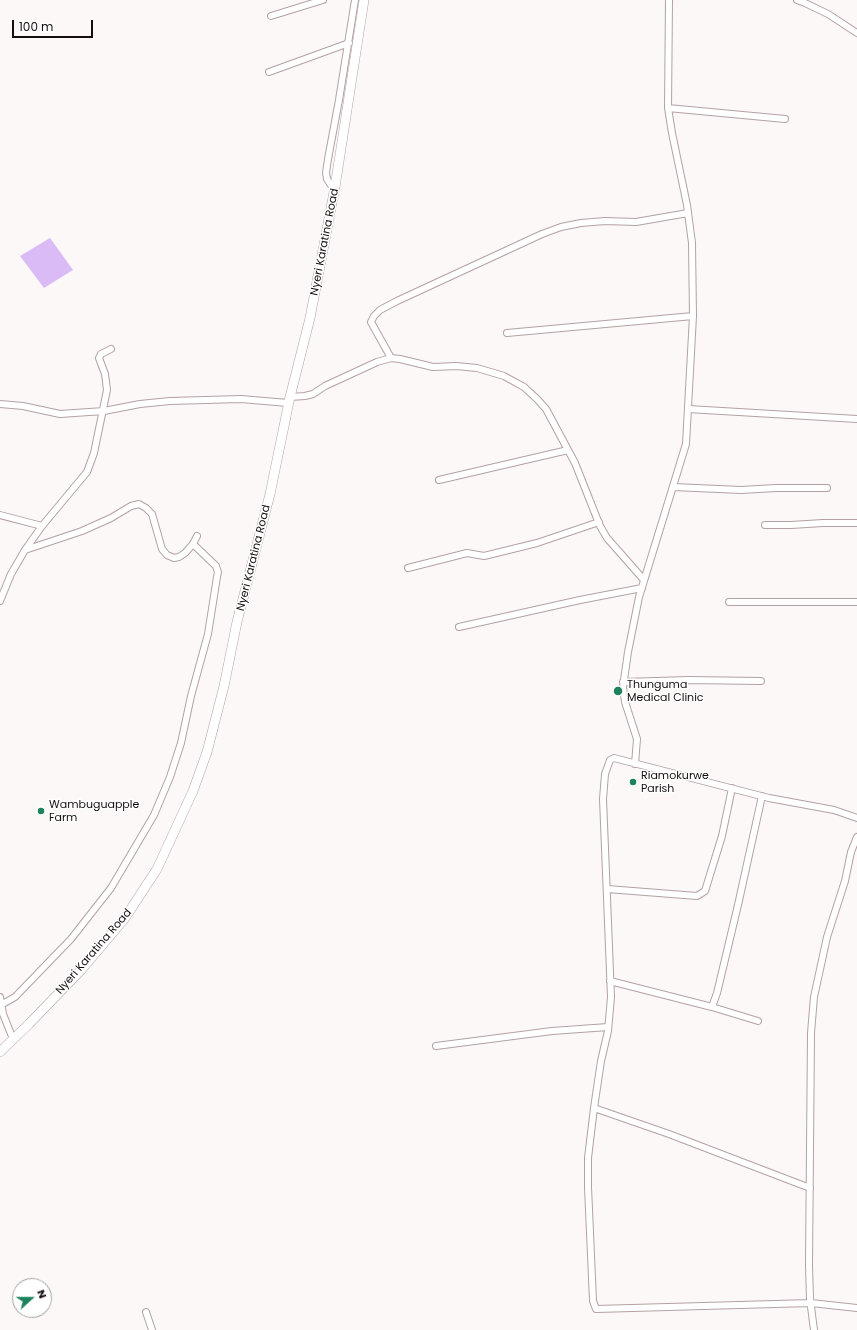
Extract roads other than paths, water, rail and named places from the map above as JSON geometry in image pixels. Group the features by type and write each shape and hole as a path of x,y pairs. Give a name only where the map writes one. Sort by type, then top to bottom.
{"highway":[{"name":"Nyeri Karatina Road","path":"0,1052 81,970 125,918 157,869 193,791 207,752 224,686 237,622 270,494 289,400 310,318 335,187 364,0"}],"street":[{"path":"271,16 323,0"},
{"path":"335,187 331,185 326,173 355,0"},
{"path":"635,764 637,739 623,694 628,652 644,580 686,444 688,409 692,316 692,243 688,213 670,126 668,108 669,0"},
{"path":"797,0 828,14 857,33"},
{"path":"269,72 349,43"},
{"path":"668,108 785,119"},
{"path":"390,358 371,322 380,310 397,301 542,234 561,227 587,222 636,222 688,213"},
{"path":"507,333 692,316"},
{"path":"0,601 11,574 25,550 42,526 87,472 94,453 104,411 107,390 105,374 99,358 101,354 111,349"},
{"path":"0,404 23,406 60,414 104,411 140,404 192,399 289,400 312,394 325,386 377,362 390,358 433,367 456,366 477,368 504,376 524,387 546,409 583,480 598,522 607,538 644,580"},
{"path":"688,409 857,419"},
{"path":"439,480 568,450"},
{"path":"673,487 741,490 827,488"},
{"path":"25,550 82,531 131,506 139,504 152,514 162,549 167,555 174,558 185,553 193,544 197,536"},
{"path":"0,515 42,526"},
{"path":"408,568 462,554 472,553 479,556 484,556 537,542 598,522"},
{"path":"765,525 857,523"},
{"path":"1,1005 15,997 71,939 111,888 157,809 170,777 181,743 191,696 208,634 218,572 216,566 193,544"},
{"path":"459,626 642,588"},
{"path":"729,602 857,602"},
{"path":"624,682 761,680"},
{"path":"857,818 834,810 762,796 614,758 610,760 605,774 603,799 610,997 608,1027 601,1061 588,1158 593,1301 596,1309 811,1303 857,1308"},
{"path":"607,888 697,896 705,891 722,836 732,788"},
{"path":"712,1007 736,912 762,796"},
{"path":"814,1330 809,1265 811,1033 814,997 827,937 851,852 857,837"},
{"path":"610,981 758,1020"},
{"path":"0,997 2,1014 13,1039"},
{"path":"436,1046 552,1031 608,1027"},
{"path":"594,1108 669,1134 810,1188"},
{"path":"146,1312 152,1330"}],"place":[{"name":"Thunguma Medical Clinic","path":"618,691"},
{"name":"Riamokurwe Parish","path":"633,782"},
{"name":"Wambuguapple Farm","path":"41,811"}]}
